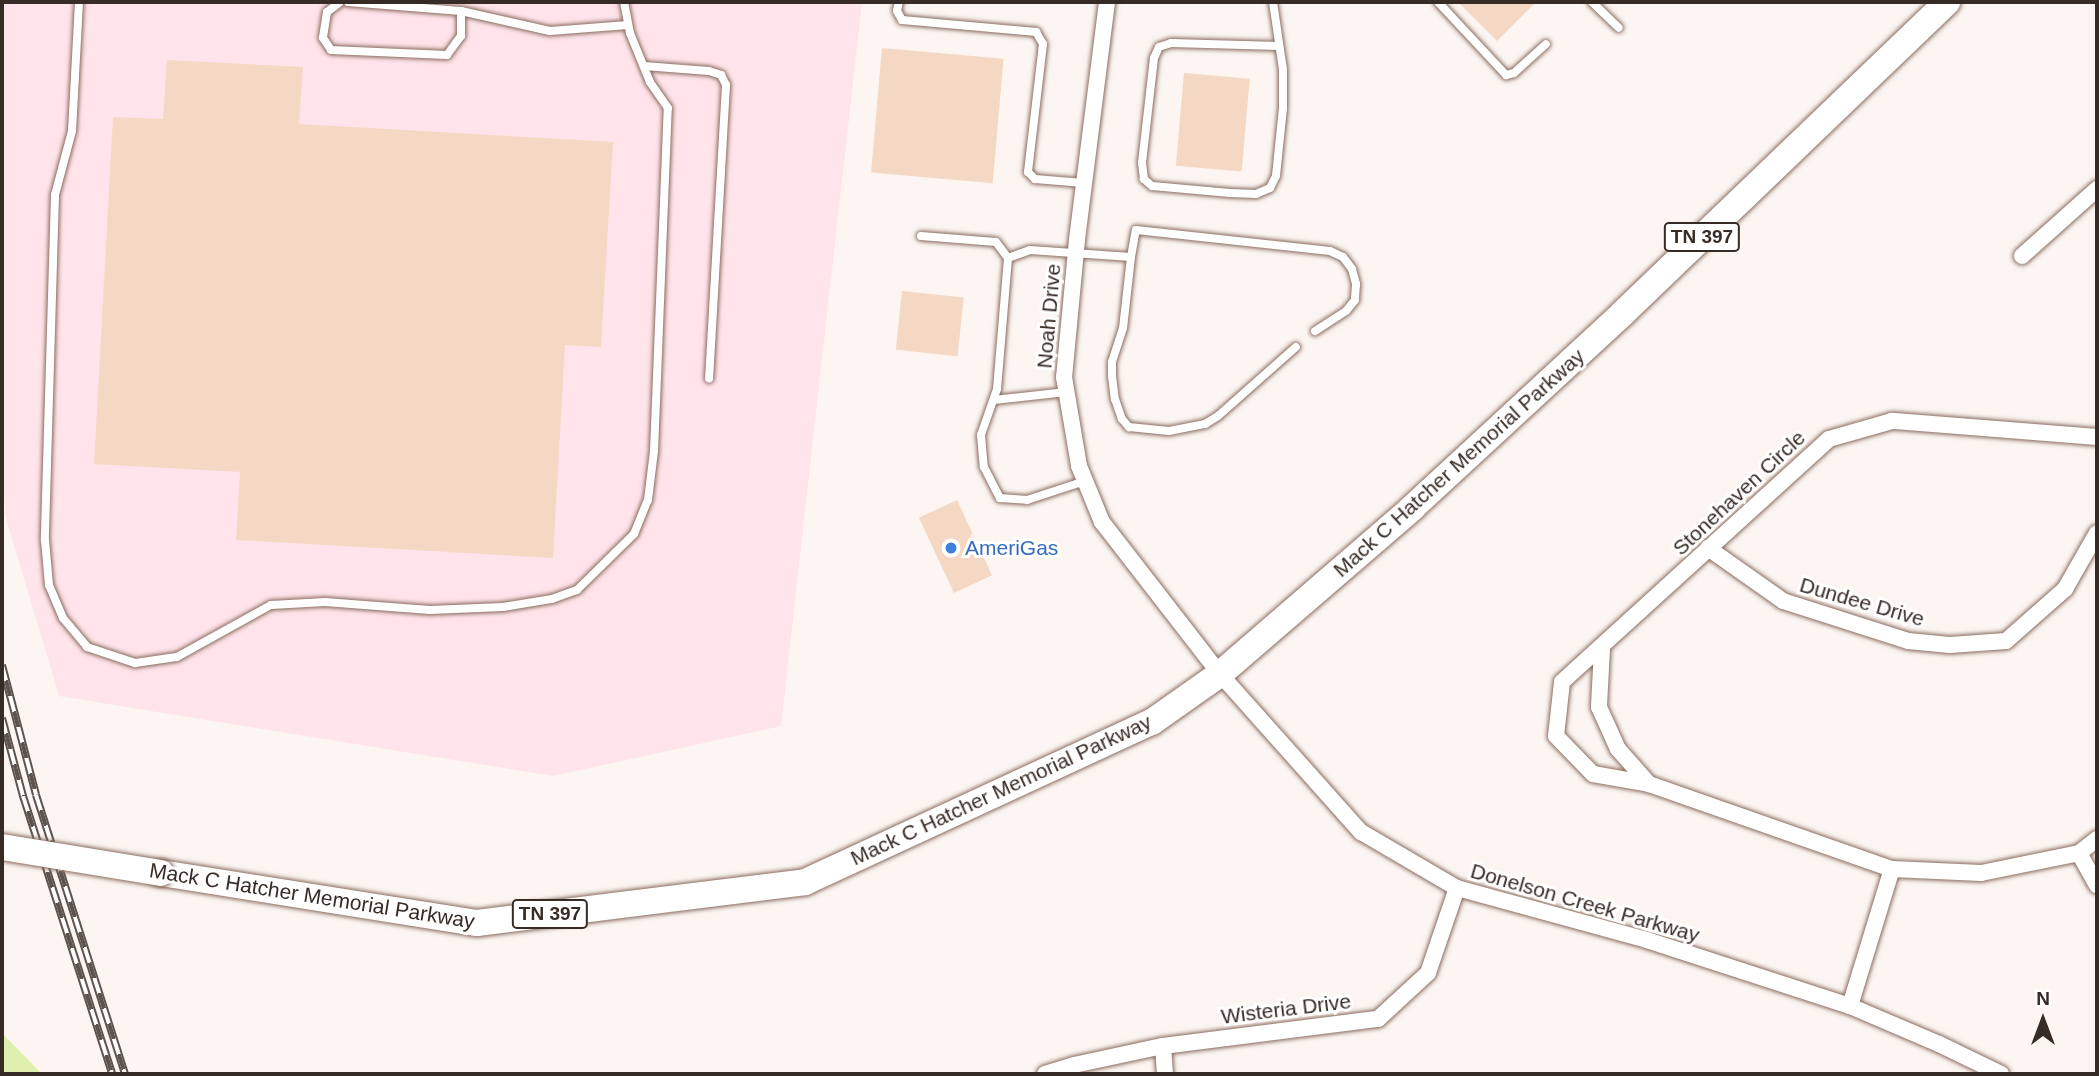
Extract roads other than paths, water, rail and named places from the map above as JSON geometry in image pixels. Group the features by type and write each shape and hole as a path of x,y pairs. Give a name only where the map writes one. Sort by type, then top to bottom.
{"main road":[{"name":"Mack C Hatcher Memorial Parkway","path":"2,847 477,923 804,882 1152,722 1220,674 1421,501 1623,313 1947,2"}],"street":[{"name":"Noah Drive","path":"1107,2 1076,252 1064,377 1079,466 1102,522 1220,674"},
{"path":"2022,256 2097,189"},
{"name":"Stonehaven Circle","path":"2097,437 1892,421 1829,439 1708,548 1602,649 1562,682 1556,736 1593,774 1650,784 1892,869 1981,873 2079,853 2097,839"},
{"name":"Dundee Drive","path":"1708,548 1783,601 1908,641 1950,645 2006,641 2065,589 2097,533"},
{"name":"Stonehaven Circle","path":"1602,649 1599,707 1618,749 1650,784"},
{"name":"Donelson Creek Parkway","path":"1220,674 1361,832 1457,888 1647,940 1850,1006 1940,1044 2001,1074"},
{"path":"2079,853 2097,885"},
{"path":"1850,1006 1892,869"},
{"name":"Wisteria Drive","path":"1045,1074 1163,1046 1378,1019 1428,973 1457,888"},
{"path":"1163,1046 1165,1074"}],"lane":[{"path":"79,2 72,131 55,195 45,540 50,585 63,618 88,647 135,663 177,657 271,605 325,602 430,610 503,607 552,599 577,590 634,534 648,500 654,451 668,108 650,82 628,25 624,2"},
{"path":"340,2 327,12 323,38 331,50 447,55 461,36 461,11"},
{"path":"348,2 461,11 550,31 628,25"},
{"path":"899,2 897,11 902,20 1036,32 1043,44 1028,172 1035,178 1084,183"},
{"path":"1273,2 1283,70 1283,108 1276,177 1269,188 1256,194 1230,193 1152,186 1144,179 1142,163 1154,58 1159,47 1171,43 1279,46"},
{"path":"1438,2 1506,75 1514,74 1546,44"},
{"path":"1592,2 1619,28"},
{"path":"644,66 709,71 721,75 726,85 709,379"},
{"path":"1296,347 1218,416 1205,424 1169,431 1129,427 1122,419 1115,399 1112,362 1123,328 1136,230 1330,251 1343,257 1352,269 1356,284 1355,300 1346,311 1315,331"},
{"path":"921,236 996,242 1009,258 997,389 981,435 984,467 1000,498 1027,500 1084,481"},
{"path":"1009,258 1030,250 1131,257"},
{"path":"994,400 1067,392"}],"railway":[{"path":"2,665 36,795 125,1074"},
{"path":"2,718 23,796 112,1074"}],"place":[{"name":"AmeriGas","path":"951,548"}]}
